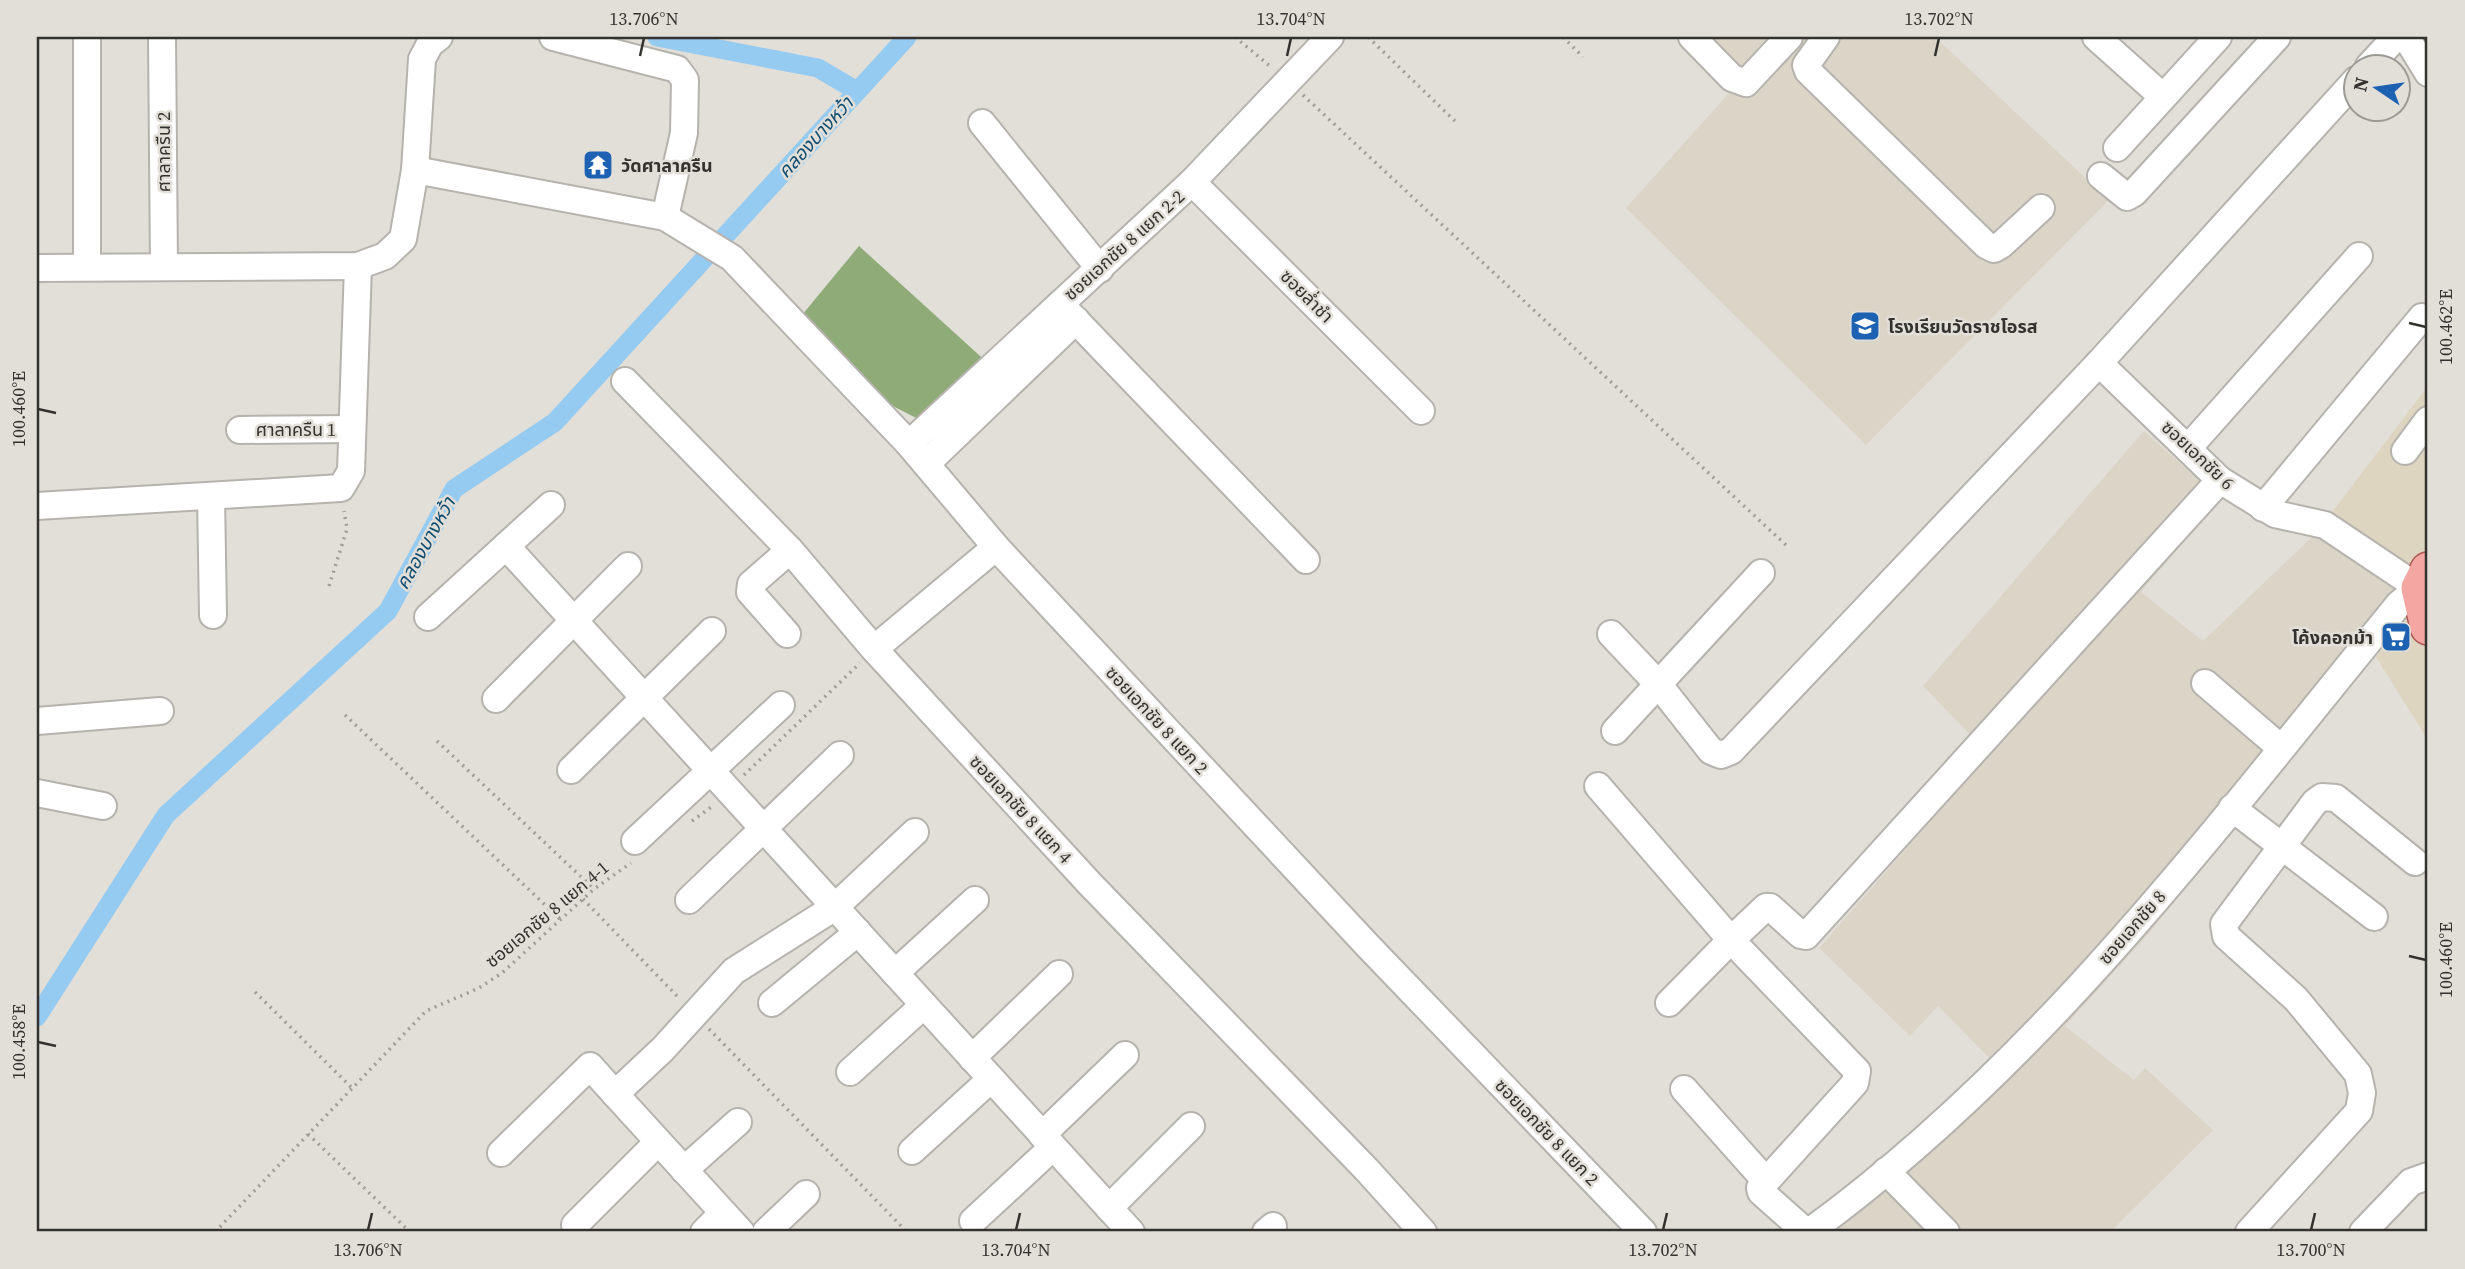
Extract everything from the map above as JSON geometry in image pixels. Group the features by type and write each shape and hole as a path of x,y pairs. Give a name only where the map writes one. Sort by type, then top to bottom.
{"main road":[{"path":"2424,579 2428,627"}],"street":[{"path":"86,267 87,37"},
{"name":"ศาลาครืน 2","path":"162,37 164,267"},
{"path":"37,268 358,267 385,256 402,239 415,170 422,59 439,37"},
{"path":"553,37 677,69 682,74 685,79 684,133 665,217"},
{"name":"ซอยเอกชัย 8 แยก 2-2","path":"908,444 1068,312 1100,269 1192,183 1330,37"},
{"path":"1692,37 1732,78 1746,83 1789,37"},
{"path":"1826,37 1806,65 1808,71 1986,245 1994,249 2001,245 2041,208"},
{"path":"2096,37 2163,97"},
{"path":"2117,148 2218,37"},
{"path":"2101,176 2120,194 2127,197 2134,193 2277,37"},
{"path":"2382,52 2396,37"},
{"path":"2406,37 2428,73"},
{"path":"1611,634 1659,685 1711,751 1721,755 1731,751 2099,363 2342,96"},
{"path":"982,122 1100,269"},
{"name":"ซอยเอกชัย 8 แยก 2","path":"415,170 665,217 732,258 908,444 996,547 1368,946 1643,1232"},
{"name":"ซอยล่ำชำ","path":"1192,183 1421,411"},
{"path":"2189,447 2359,256"},
{"path":"37,506 341,488 351,471 358,267"},
{"path":"926,464 1068,312 1306,560"},
{"path":"2263,508 2421,317"},
{"name":"ซอยเอกชัย 6","path":"2099,363 2189,447 2220,480 2263,508 2325,525 2424,579"},
{"name":"ซอยเอกชัย 8 แยก 4","path":"625,381 790,550 874,649 1090,884 1367,1170 1423,1232"},
{"path":"2405,451 2428,420"},
{"name":"ศาลาครืน 1","path":"240,429 352,429"},
{"path":"1669,1003 1766,907 1770,907 1801,935 1808,934 2220,480"},
{"path":"211,496 213,615"},
{"path":"428,617 551,505"},
{"path":"506,546 1048,1141 1117,1223 1191,1126"},
{"path":"874,649 996,547"},
{"path":"787,634 750,592 751,584 790,550"},
{"path":"496,699 628,566"},
{"path":"1615,732 1761,573"},
{"name":"ซอยเอกชัย 8","path":"1807,1232 1886,1171 1998,1072 2128,934 2399,604 2424,579"},
{"path":"571,770 712,631"},
{"path":"2205,683 2281,748"},
{"path":"638,848 710,770 781,705"},
{"path":"37,721 160,711"},
{"path":"689,900 840,755"},
{"path":"1598,786 1731,940 1857,1071 1856,1083 1765,1180 1760,1192 1807,1232"},
{"path":"37,793 103,806"},
{"path":"2249,1232 2359,1111 2362,1093 2358,1073 2296,999 2245,956 2223,930 2224,924 2281,845 2322,797 2336,798 2415,862"},
{"path":"2232,808 2374,917"},
{"path":"615,1094 663,1049 734,971 835,907 915,832"},
{"path":"895,974 975,900"},
{"path":"772,1003 858,932"},
{"path":"972,1058 1059,974"},
{"path":"850,1072 924,1005"},
{"path":"973,1221 1125,1055"},
{"path":"501,1153 590,1066 732,1223 704,1232"},
{"path":"912,1151 991,1079"},
{"path":"1684,1089 1765,1180"},
{"path":"684,1170 738,1122"},
{"path":"575,1225 659,1142"},
{"path":"1886,1171 1946,1232"},
{"path":"2363,1232 2411,1182 2428,1176"},
{"path":"765,1232 806,1194"}],"path":[{"path":"1235,37 1288,80 1788,547"},
{"path":"1368,37 1458,124"},
{"path":"1563,37 1583,57"},
{"path":"329,586 347,529 341,488"},
{"path":"687,824 728,790 874,649"},
{"path":"345,715 561,920"},
{"path":"437,741 594,889"},
{"name":"ซอยเอกชัย 8 แยก 4-1","path":"215,1232 264,1185 351,1087 426,1012 480,988 502,973 638,848"},
{"path":"583,900 908,1232"},
{"path":"255,992 351,1087"},
{"path":"308,1135 410,1232"}],"shaded area":[{"name":"โรงเรียนวัดราชโอรส","path":"1690,37 1935,37 2109,200 1866,445 1626,208 1739,82"},
{"path":"2428,386 2428,740 2376,657 2408,616 2317,532"},
{"path":"2144,431 2220,499 2141,592 2203,641 2317,532 2396,589 2408,616 2143,940 2065,1026 2134,1080 2145,1068 2213,1130 2110,1232 1827,1232 1962,1114 2009,1078 1938,1006 1910,1036 1819,948 1989,754 1923,686"}],"green space":[{"path":"859,246 990,365 922,421 889,404 802,315"}],"waterway":[{"path":"657,37 818,68 857,91"},
{"name":"คลองบางหว้า","path":"37,1017 166,815 388,611 454,489 555,422 907,37"}],"railway":[{"path":"2425,37 2428,41"}],"place":[{"name":"วัดศาลาครืน","path":"598,165"},
{"name":"โรงเรียนวัดราชโอรส","path":"1865,326"},
{"name":"โค้งคอกม้า","path":"2396,637"}]}
